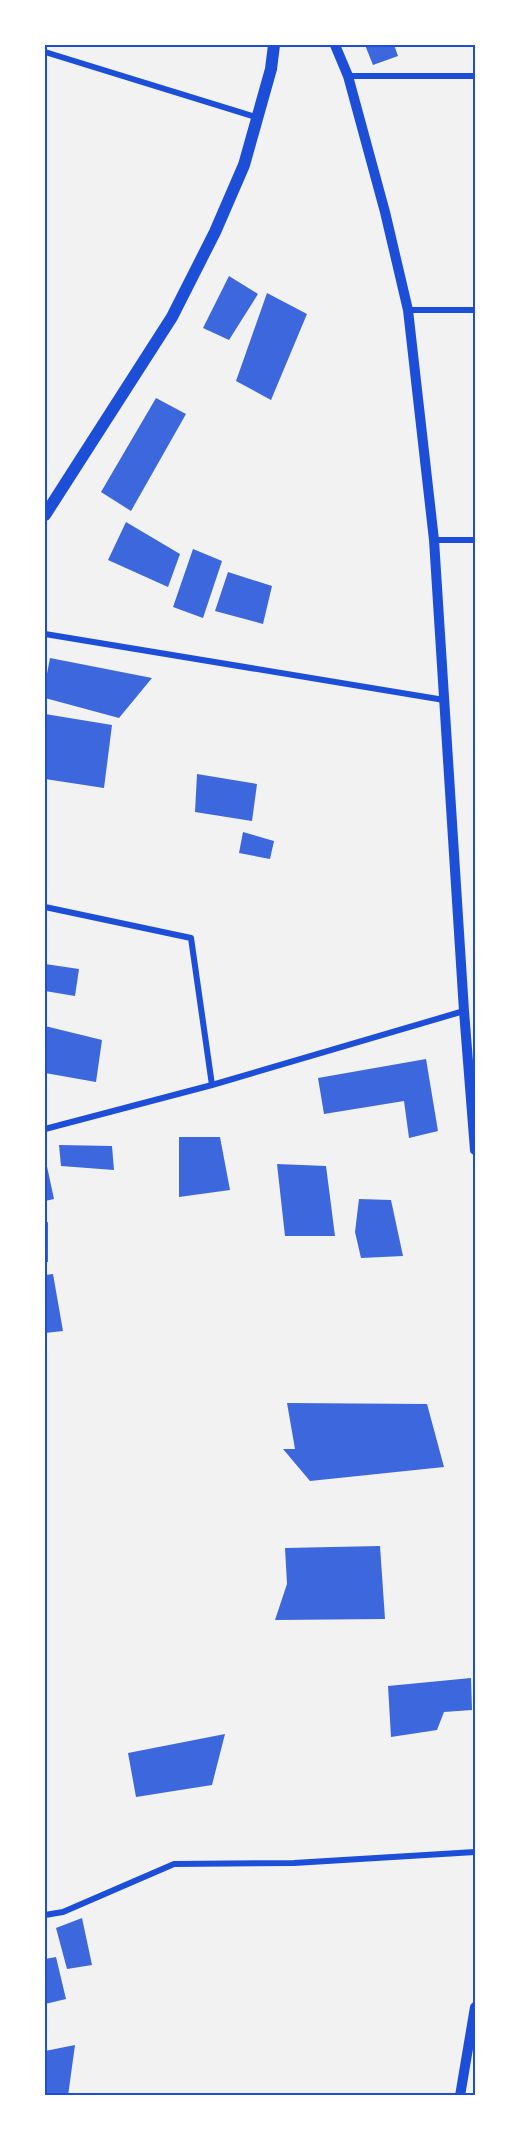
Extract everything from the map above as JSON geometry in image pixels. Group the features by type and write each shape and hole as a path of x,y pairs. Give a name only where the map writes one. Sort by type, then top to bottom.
{"main road":[{"path":"46,511 172,317 215,232 244,165 259,118 271,69 274,45"}],"street":[{"path":"335,45 348,76 385,212 408,310 434,540 475,1150"},
{"path":"45,52 259,118"},
{"path":"348,76 475,76"},
{"path":"408,310 475,310"},
{"path":"434,540 475,540"},
{"path":"45,634 444,700"},
{"path":"45,907 190,938 212,1085"},
{"path":"45,1129 212,1085 464,1011"},
{"path":"45,1915 63,1912 174,1864 294,1863 475,1852"},
{"path":"460,2096 475,2007"}],"building":[{"path":"365,45 394,45 398,56 373,65"},
{"path":"229,276 258,294 229,340 203,328"},
{"path":"267,293 307,314 271,400 236,381"},
{"path":"156,398 186,414 131,511 101,492"},
{"path":"126,522 180,554 168,587 108,560"},
{"path":"193,549 222,561 203,618 173,607"},
{"path":"228,572 272,586 263,624 215,611"},
{"path":"50,658 152,678 119,718 45,698"},
{"path":"45,714 112,725 104,788 45,779"},
{"path":"197,774 257,784 252,821 195,812"},
{"path":"243,832 274,841 270,859 239,853"},
{"path":"45,964 79,969 75,996 45,991"},
{"path":"45,1026 102,1040 96,1082 45,1073"},
{"path":"426,1059 438,1131 409,1138 404,1101 324,1114 318,1078"},
{"path":"179,1137 220,1137 230,1190 179,1197"},
{"path":"59,1145 112,1146 114,1170 61,1166"},
{"path":"45,1157 54,1199 45,1201"},
{"path":"277,1164 326,1166 335,1236 285,1236"},
{"path":"359,1199 391,1200 403,1256 361,1258 355,1232"},
{"path":"48,1222 48,1262 45,1262 45,1223"},
{"path":"53,1274 63,1331 45,1333 45,1275"},
{"path":"287,1403 427,1404 444,1467 310,1481 283,1449 295,1449"},
{"path":"380,1546 385,1619 275,1620 287,1584 285,1548"},
{"path":"471,1678 472,1710 444,1712 437,1730 391,1737 388,1686"},
{"path":"225,1734 212,1785 136,1797 128,1753"},
{"path":"82,1918 92,1965 67,1969 56,1928"},
{"path":"56,1957 66,1999 45,2004 45,1959"},
{"path":"75,2045 68,2096 45,2096 45,2051"}]}
